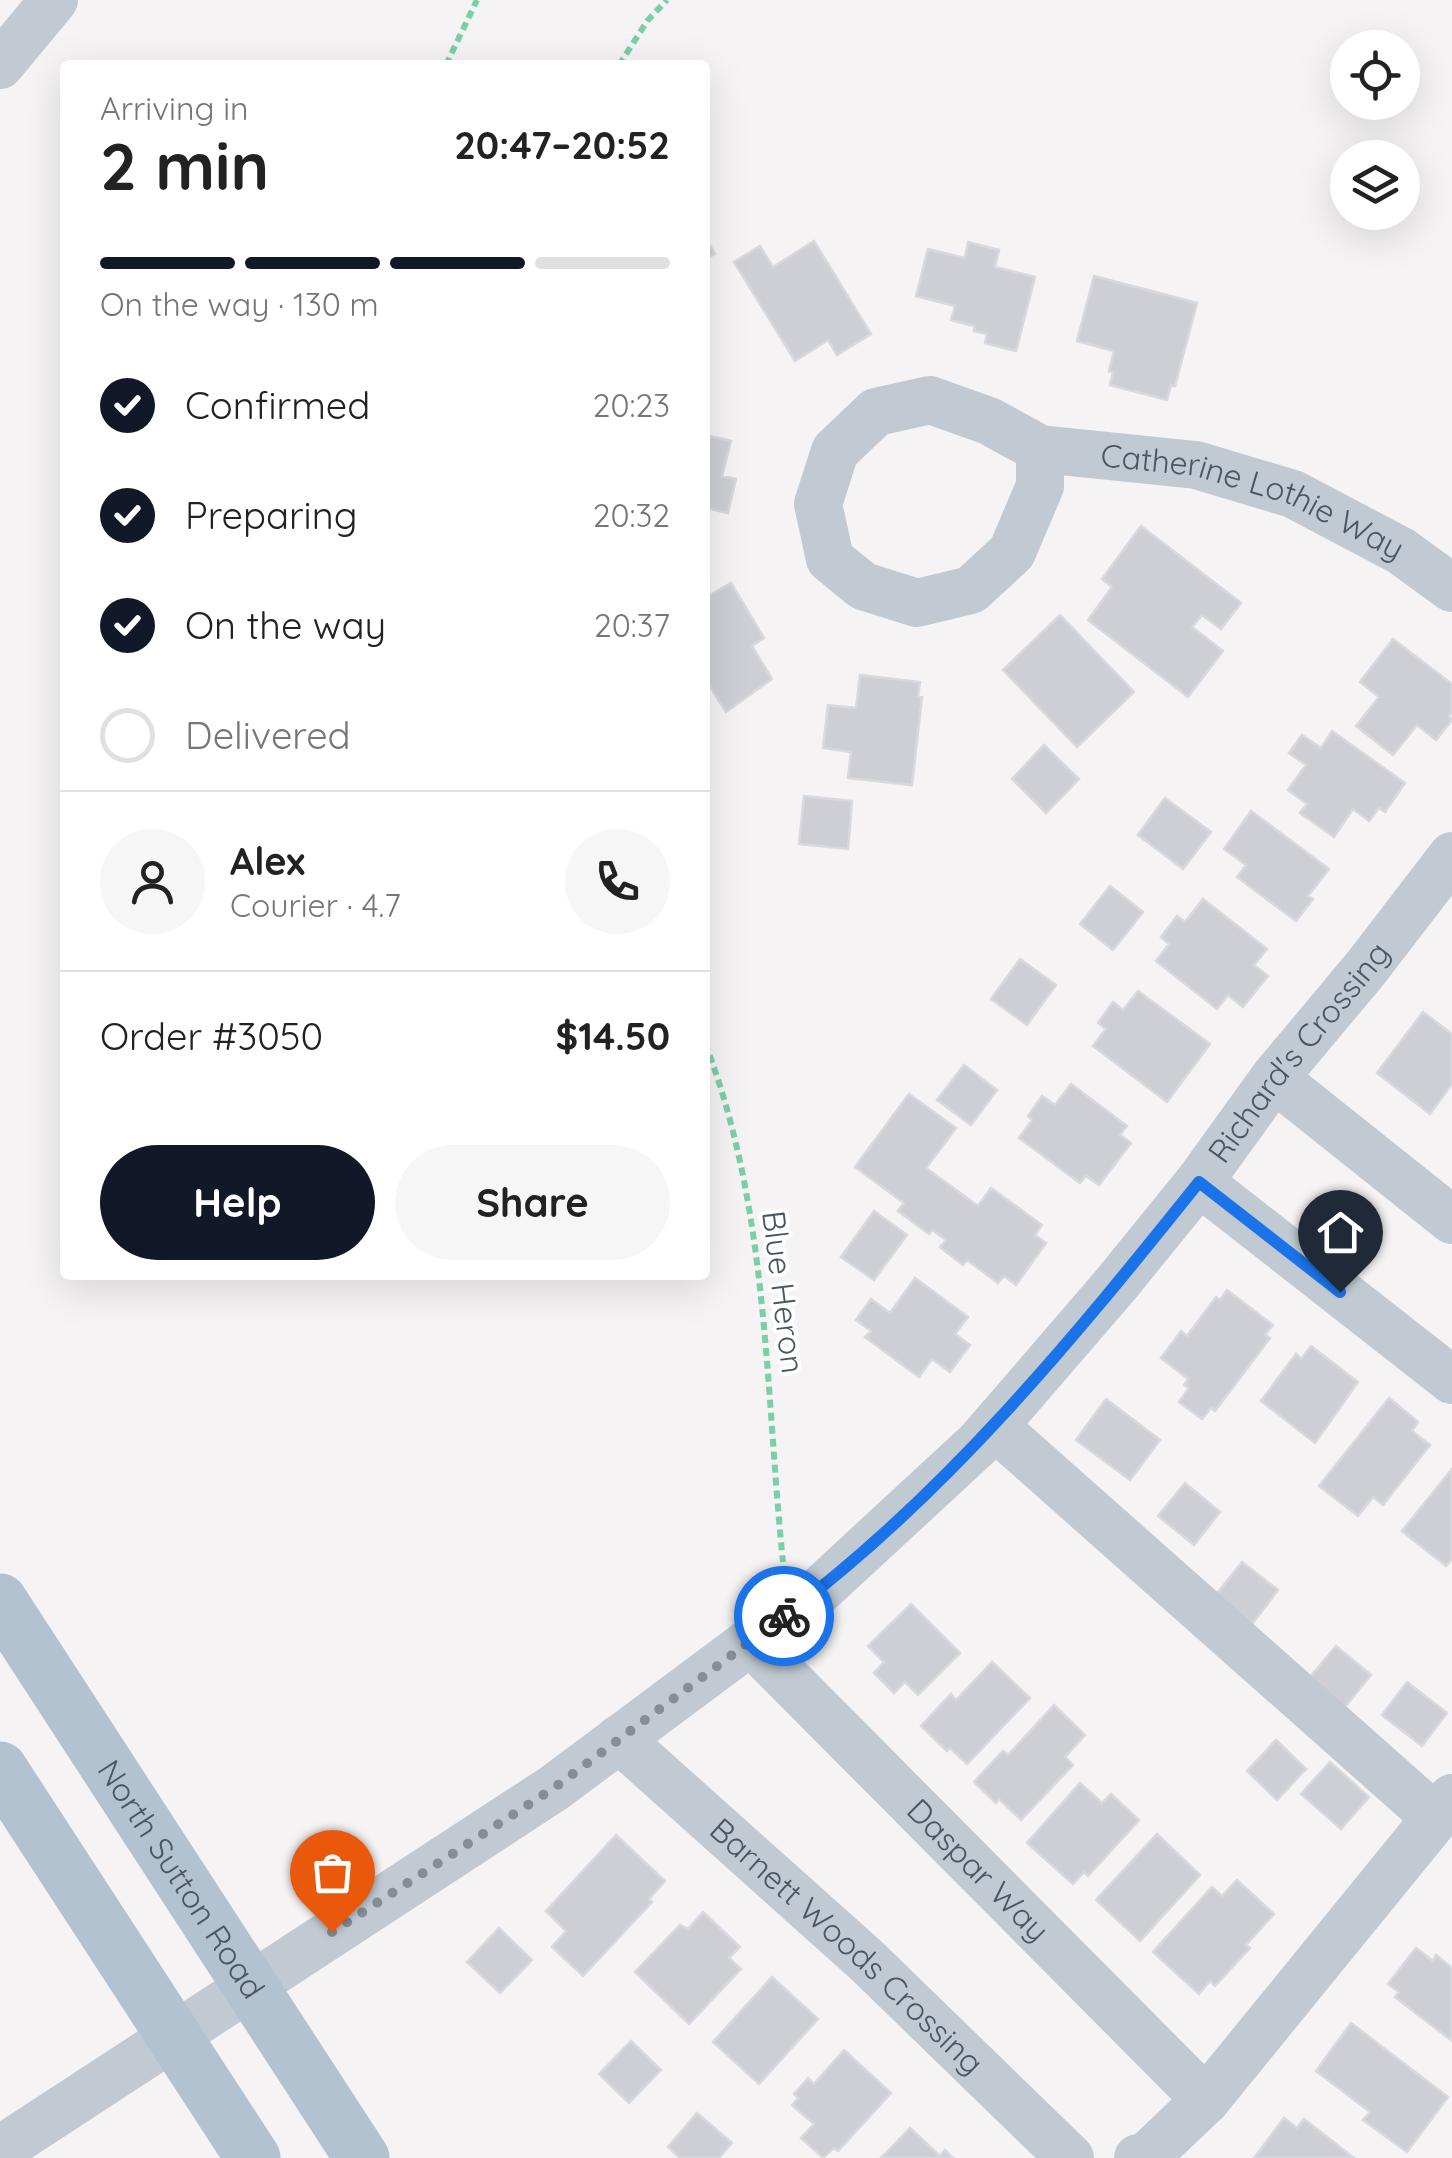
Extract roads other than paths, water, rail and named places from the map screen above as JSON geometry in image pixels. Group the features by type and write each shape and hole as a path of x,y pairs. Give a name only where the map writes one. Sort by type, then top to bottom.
{"main road":[{"name":"North Sutton Road","path":"0,1600 362,2158"},
{"path":"0,1769 253,2158"}],"street":[{"path":"0,65 54,0"},
{"name":"Catherine Lothie Way","path":"1040,448 1040,486 1012,552 972,590 917,603 864,586 830,559 818,504 835,451 876,412 930,400 989,421 1040,448 1196,465 1293,494 1401,551 1452,588"},
{"name":"Richard's Crossing","path":"0,2150 554,1788 822,1590 994,1426 1117,1283 1199,1182 1274,1078 1452,856"},
{"path":"1274,1078 1452,1220"},
{"path":"1199,1182 1452,1380"},
{"path":"994,1426 1444,1808 1206,2100 1146,2158 1138,2158"},
{"name":"Daspar Way","path":"751,1642 1206,2100"},
{"name":"Barnett Woods Crossing","path":"619,1740 866,1960 1070,2158"}]}
